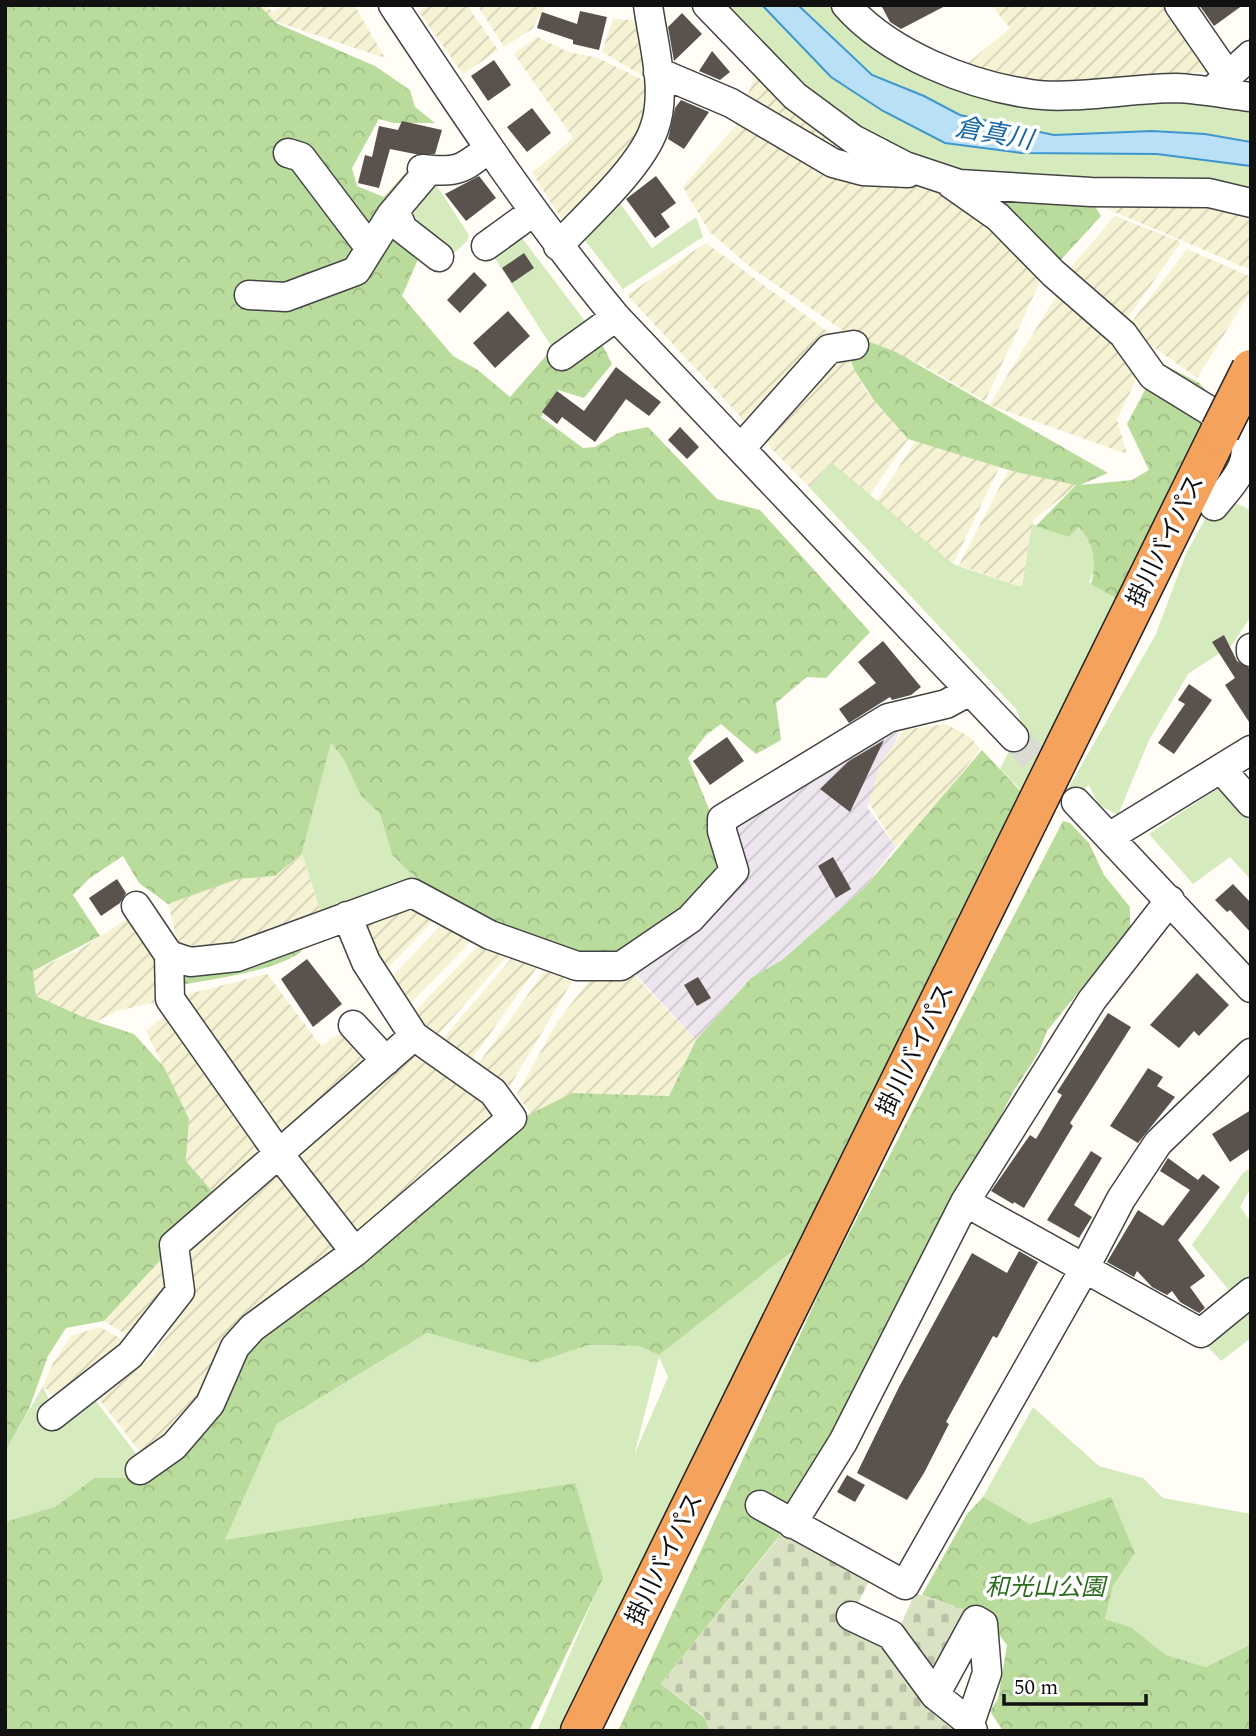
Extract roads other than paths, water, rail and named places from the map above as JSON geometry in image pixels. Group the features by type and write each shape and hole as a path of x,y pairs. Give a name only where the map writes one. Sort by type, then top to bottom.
{"highway":[{"name":"掛川バイパス","path":"580,1731 1251,369"}],"street":[{"path":"393,5 533,212 616,317 1014,737"},
{"path":"558,246 644,152 655,127 657,72 648,5"},
{"path":"708,5 796,96 853,139 905,166 959,184 1091,192 1209,192 1251,203"},
{"path":"846,5 883,36 931,66 989,85 1034,94 1220,84 1251,97"},
{"path":"1179,5 1220,84"},
{"path":"1220,84 1251,55"},
{"path":"657,72 731,103 833,163 863,171 937,177 998,217 1053,273 1123,334 1153,376 1241,430 1250,443 1248,461 1214,506"},
{"path":"249,295 286,297 356,271 369,247 426,169 453,173 471,164 489,148"},
{"path":"288,153 300,158 369,247"},
{"path":"394,211 403,229 439,257"},
{"path":"486,246 533,212"},
{"path":"562,356 598,327 616,317"},
{"path":"741,449 828,349 854,345"},
{"path":"169,955 190,962 236,957 412,893 490,935 577,966 621,966 690,919 734,872 722,831 722,819 888,718 946,704 970,691"},
{"path":"1109,837 1251,750"},
{"path":"1221,769 1251,803"},
{"path":"1076,802 1251,988"},
{"path":"792,1524 843,1442 965,1202 1092,1000 1170,900"},
{"path":"136,906 169,955 170,999 279,1154 355,1252"},
{"path":"140,1470 174,1446 210,1404 236,1348 252,1328 355,1252 512,1118 493,1093 414,1036 366,962 347,916"},
{"path":"353,1025 386,1061"},
{"path":"52,1416 130,1355 180,1291 174,1245 414,1036"},
{"path":"760,1505 905,1585 1121,1199 1158,1143 1251,1053"},
{"path":"965,1202 1201,1333 1251,1292"},
{"path":"851,1616 891,1635 935,1695 972,1727 988,1672 983,1624 976,1620 935,1695"}],"water":[{"name":"倉真川","path":"762,5 798,5 872,75 924,96 960,115 1054,135 1152,131 1205,134 1251,142 1251,166 1157,154 1021,153 945,143 883,111 831,77"}],"tunnel":[{"path":"1014,737 1076,802"}],"park label":[{"name":"和光山公園","path":"1045,1588"}]}
